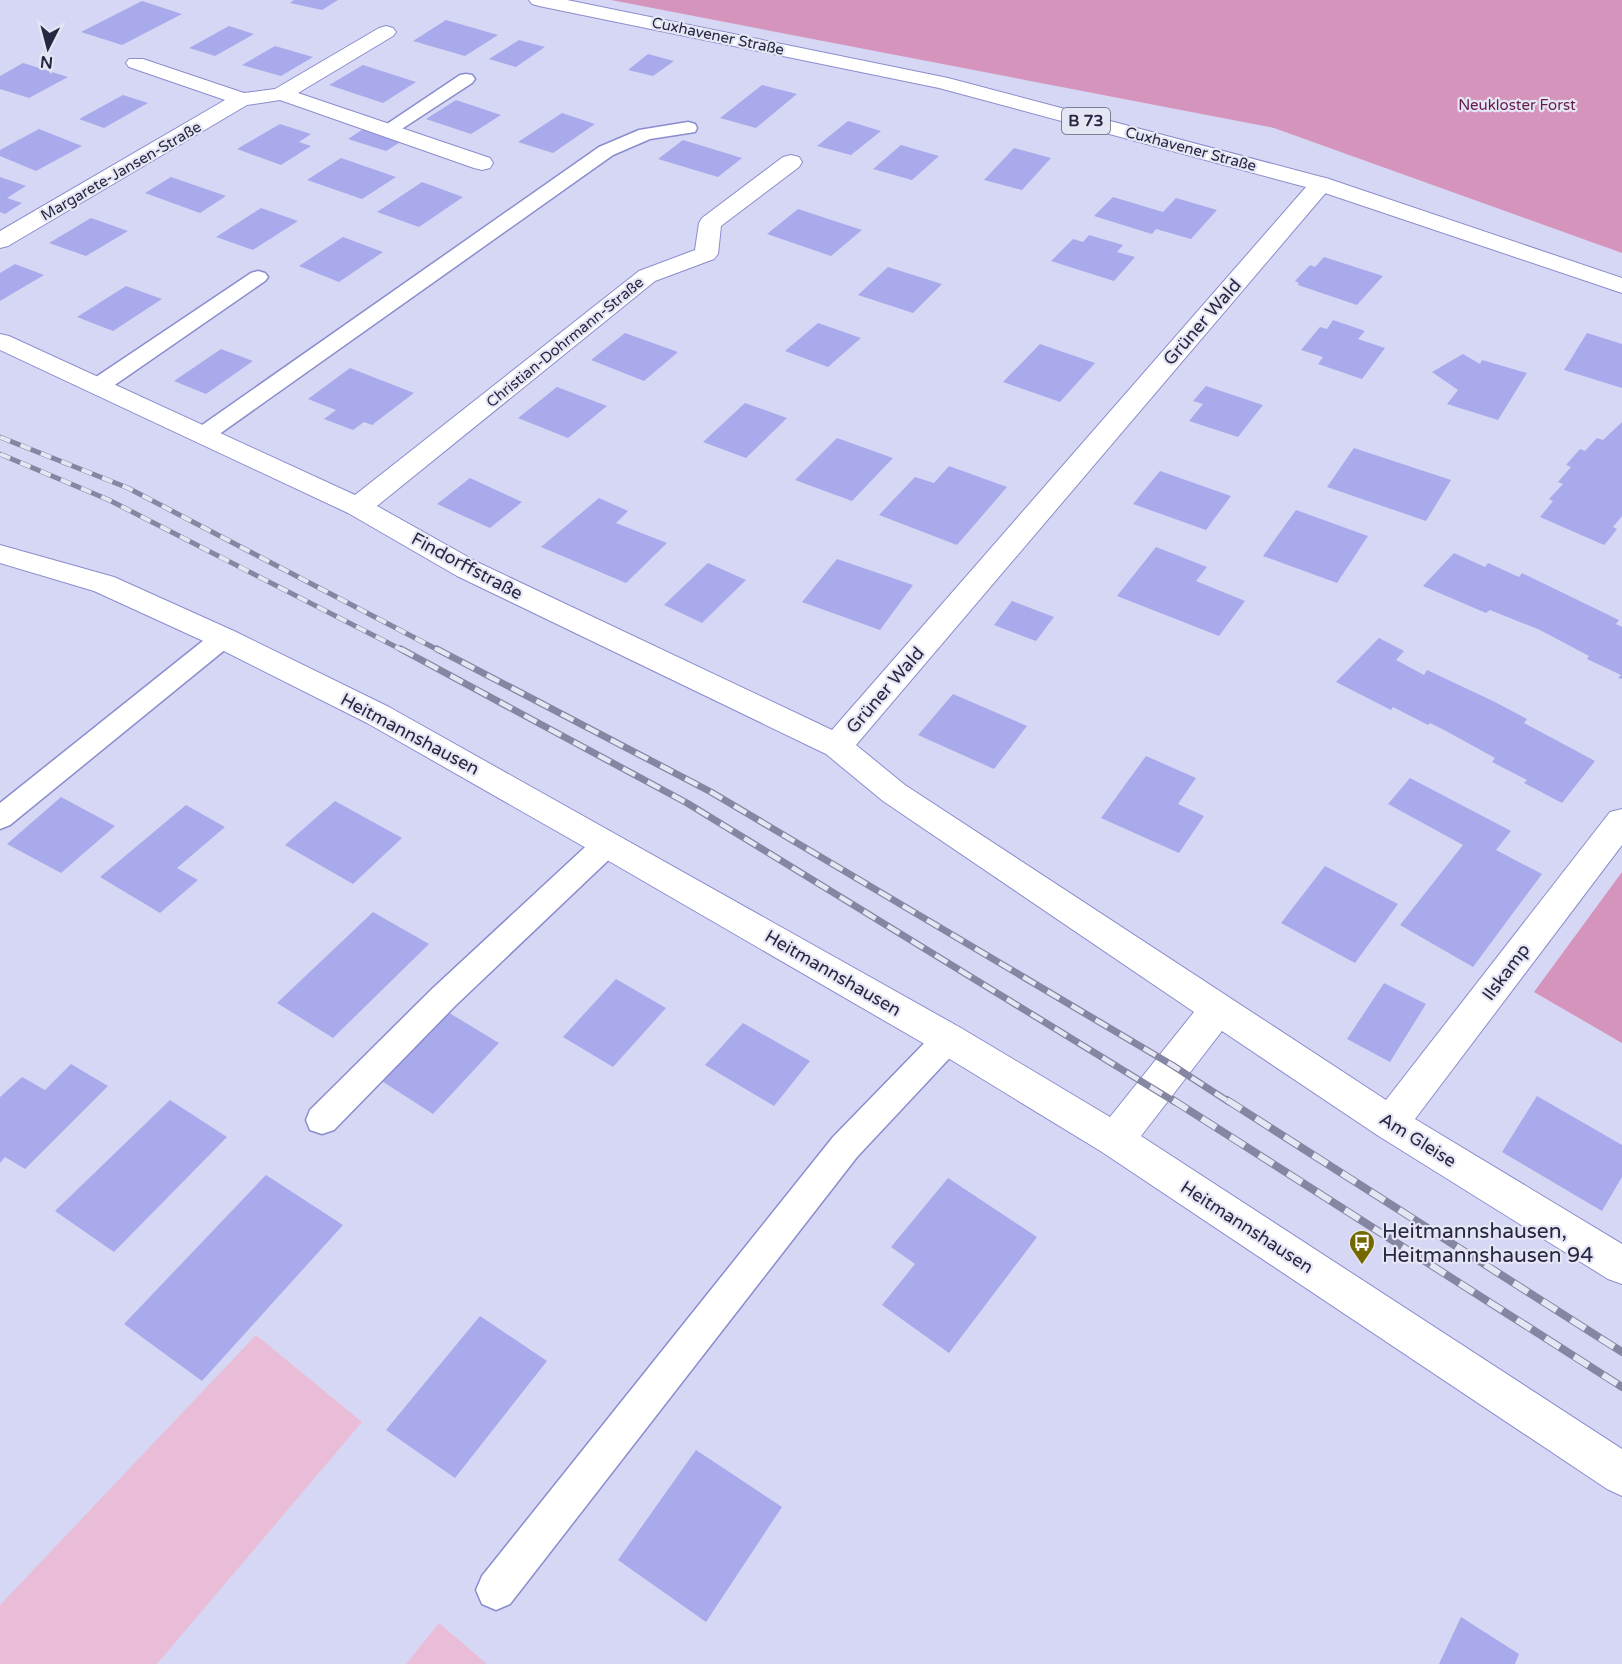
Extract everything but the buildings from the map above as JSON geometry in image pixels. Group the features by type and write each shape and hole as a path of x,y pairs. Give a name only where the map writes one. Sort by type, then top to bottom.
{"street":[{"name":"Cuxhavener Straße","path":"539,0 941,82 1321,184 1622,286"},
{"name":"Margarete-Jansen-Straße","path":"0,241 241,100 281,94 386,32"},
{"path":"136,63 222,91 241,100"},
{"name":"Margarete-Jansen-Straße","path":"281,94 482,163"},
{"name":"Christian-Dohrmann-Straße","path":"358,507 647,276 706,254 710,223 791,162"},
{"name":"Grüner Wald","path":"1218,1009 894,793 837,746 1321,184"},
{"name":"Findorffstraße","path":"0,341 358,507 466,569 837,746"},
{"name":"Heitmannshausen","path":"0,554 104,584 223,638 378,716 607,844 948,1039 1115,1140 1622,1474"},
{"name":"Ilskamp","path":"1390,1123 1622,821"},
{"path":"1115,1140 1218,1009"},
{"name":"Am Gleise","path":"1218,1009 1390,1123 1622,1266"}],"lane":[{"path":"387,130 466,79"},
{"path":"203,435 606,151 646,134 688,128"},
{"path":"98,386 258,277"},
{"path":"0,818 223,638"},
{"path":"322,1120 444,997 607,844"},
{"path":"496,1590 844,1147 948,1039"}],"shaded area":[{"path":"256,1335 362,1422 157,1664 0,1664 0,1605"},
{"path":"439,1623 487,1664 406,1664"}],"green space":[{"name":"Neukloster Forst","path":"611,0 1622,0 1622,253 1274,128"},
{"path":"1622,872 1622,1043 1534,992"}],"railway":[{"path":"0,437 128,488 440,651"},
{"path":"0,454 109,500 404,651"},
{"path":"401,649 687,803 1175,1102"},
{"path":"437,649 711,792 1172,1065 1229,1102"},
{"path":"1173,1100 1622,1387"},
{"path":"1227,1100 1622,1352"}],"place":[{"name":"Heitmannshausen, Heitmannshausen 94","path":"1362,1266"}]}
